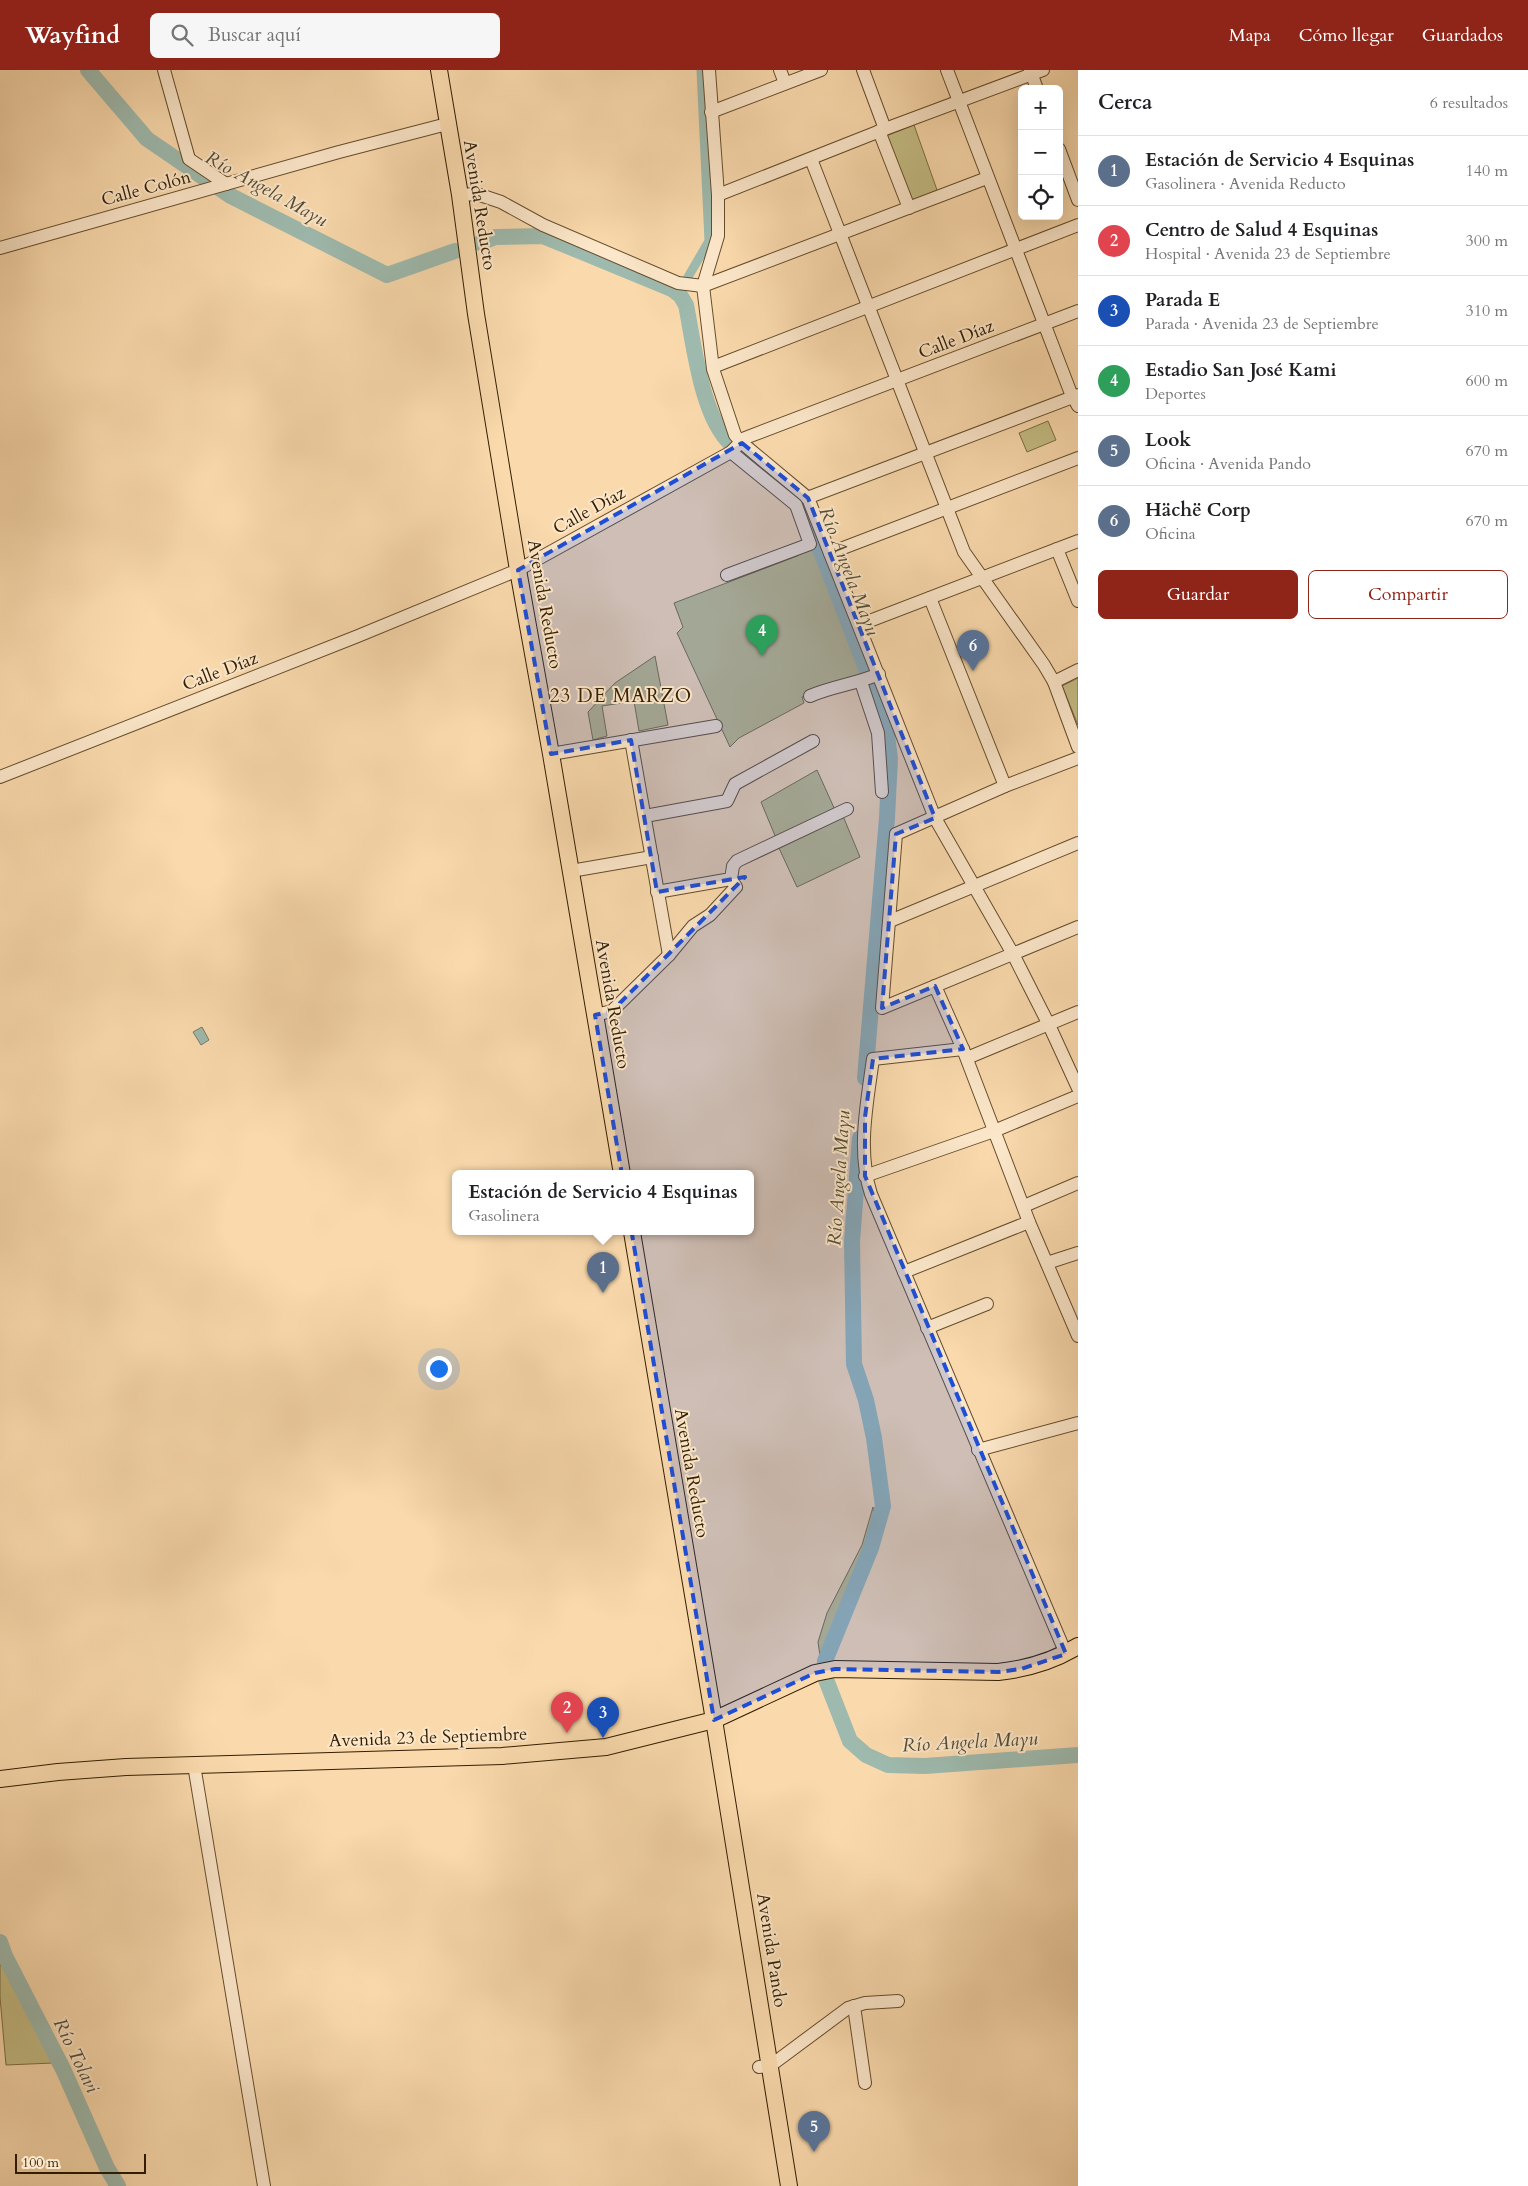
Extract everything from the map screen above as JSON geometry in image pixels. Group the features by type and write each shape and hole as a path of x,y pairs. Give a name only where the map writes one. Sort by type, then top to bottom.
{"main road":[{"name":"Avenida Reducto","path":"438,70 460,194 476,314 518,570 621,1170"},
{"name":"Avenida Reducto","path":"633,1235 714,1720"},
{"name":"Avenida 23 de Septiembre","path":"0,1779 58,1772 194,1765 524,1754 606,1747 714,1720 815,1673 835,1669 998,1672 1021,1669 1072,1650"},
{"name":"Avenida Pando","path":"714,1720 765,2066 789,2186"}],"street":[{"path":"164,70 189,160 226,185"},
{"path":"709,70 718,195 718,236 703,286 713,367 735,435 808,498 935,818 1013,954 1078,1088"},
{"path":"780,70 785,83"},
{"path":"711,112 821,70"},
{"path":"863,70 909,208"},
{"path":"808,498 925,453 1077,399 1070,391 947,70"},
{"path":"718,195 1035,71 1037,85"},
{"name":"Calle Colón","path":"0,248 339,152 447,124"},
{"path":"811,159 964,552 1054,682 1078,747"},
{"path":"1063,160 1078,200"},
{"path":"460,194 477,194 501,202 543,225 678,283 703,286 987,178"},
{"path":"713,367 1078,224"},
{"name":"Calle Díaz","path":"0,777 358,636 518,570 731,452 746,438 1078,312"},
{"path":"728,575 810,544 796,505 731,452"},
{"path":"830,552 1078,458"},
{"path":"858,624 1078,541"},
{"path":"1057,549 1078,601"},
{"path":"930,598 1005,786"},
{"path":"1054,682 1078,670"},
{"path":"810,696 830,687 861,682 879,674"},
{"path":"861,682 878,733 882,792"},
{"path":"551,754 716,726"},
{"path":"631,740 669,956"},
{"path":"645,816 727,801 735,784 813,741"},
{"path":"1078,758 1005,786 896,834 882,1008 1078,927"},
{"path":"595,1015 612,1012 669,956 693,926 710,915 736,887 731,879 733,866 737,860 847,809"},
{"path":"890,921 1078,843"},
{"path":"571,871 652,856"},
{"path":"657,892 731,879"},
{"path":"935,986 965,1054 1029,1222 1078,1336"},
{"path":"1072,1650 978,1450 871,1194 865,1176 865,1117 872,1059 965,1054 1049,1025 1078,1012"},
{"path":"865,1176 994,1131 1078,1096"},
{"path":"1024,1206 1078,1183"},
{"path":"904,1272 1029,1222"},
{"path":"1047,1263 1078,1253"},
{"path":"927,1328 987,1304"},
{"path":"978,1450 1078,1423"},
{"path":"194,1765 264,2186"},
{"path":"765,2066 848,2008 864,2003 898,2000"},
{"path":"854,2006 865,2083"}],"highlighted area":[{"path":"742,443 808,498 935,818 896,834 882,1008 935,986 963,1049 873,1059 865,1117 865,1176 1066,1654 1021,1669 998,1672 835,1669 815,1673 714,1720 595,1015 612,1011 745,877 657,892 631,740 551,754 518,570"}],"shaded area":[{"path":"914,125 937,190 910,202 886,136"},
{"path":"1048,421 1056,440 1027,452 1019,433"},
{"path":"819,533 874,673 844,680 802,697 804,703 739,738 730,747 677,633 683,627 674,603 797,556 812,546 812,537"},
{"path":"655,656 668,725 639,731 634,701 602,706 607,736 593,740 588,712 615,683"},
{"path":"1078,678 1078,725 1062,686"},
{"path":"817,770 835,810 776,838 761,802"},
{"path":"843,816 860,857 797,887 778,846"},
{"path":"202,1027 209,1040 201,1045 193,1032"},
{"path":"873,1507 872,1528 869,1540 833,1628 821,1663 818,1642 827,1613 862,1545"},
{"path":"0,1962 53,2063 6,2065 0,1997"}],"waterway":[{"name":"Río Angela Mayu","path":"88,70 147,139 229,195 387,275 455,251"},
{"path":"688,277 709,241 701,70"},
{"name":"Río Angela Mayu","path":"480,243 495,237 543,236 672,289 680,295 686,305 700,379 712,416 721,432 731,444"},
{"name":"Río Angela Mayu","path":"783,487 802,502 867,671"},
{"name":"Río Angela Mayu","path":"865,1078 887,818 890,758 885,720 872,687"},
{"name":"Río Angela Mayu","path":"825,1661 871,1548 883,1506 874,1438 866,1400 854,1364 852,1241 860,1138"},
{"name":"Río Angela Mayu","path":"825,1677 850,1741 866,1755 888,1765 925,1766 1078,1755"},
{"name":"Río Tolavi","path":"0,1942 5,1956 63,2069 107,2168 118,2186"}],"place":[{"name":"Estadio San José Kami","path":"762,656"},
{"name":"Hächë Corp","path":"973,671"},
{"name":"Estación de Servicio 4 Esquinas","path":"603,1293"},
{"name":"Centro de Salud 4 Esquinas","path":"567,1733"},
{"name":"Parada E","path":"603,1738"},
{"name":"Look","path":"814,2152"}],"district":[{"name":"23 DE MARZO","path":"621,695"}]}
